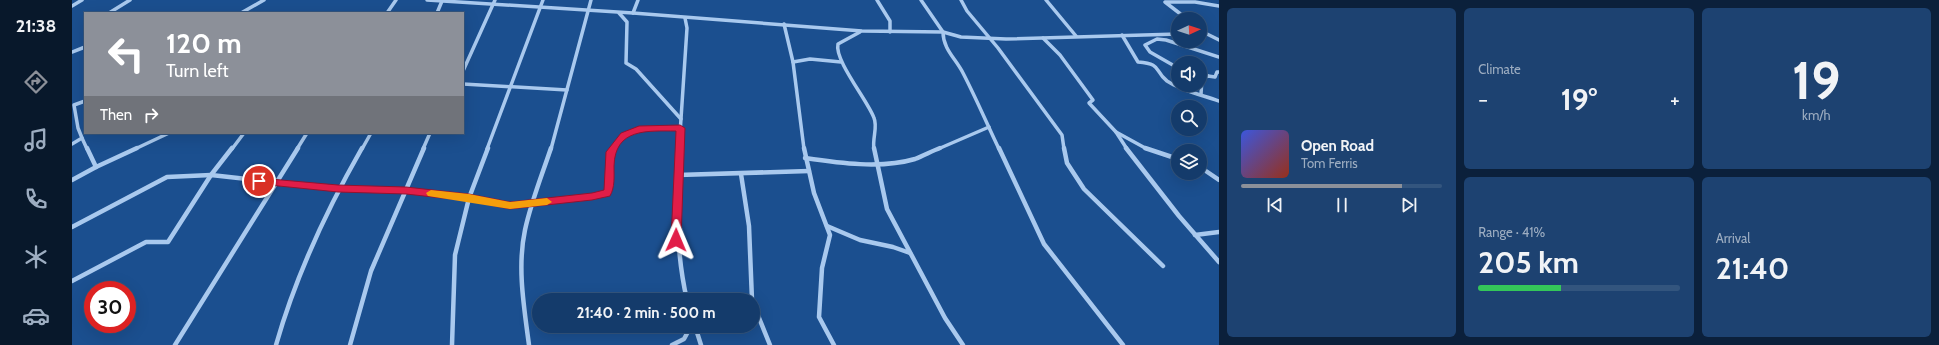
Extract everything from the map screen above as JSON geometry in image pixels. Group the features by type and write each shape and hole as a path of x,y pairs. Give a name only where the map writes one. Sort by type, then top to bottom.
{"street":[{"path":"72,6 82,0"},
{"path":"111,12 130,0"},
{"path":"243,12 264,0"},
{"path":"388,12 396,0"},
{"path":"427,0 633,13 862,31 943,32 961,37 1043,38 1171,34"},
{"path":"464,69 495,0"},
{"path":"452,345 455,255 469,198 543,0"},
{"path":"529,345 523,302 521,266 526,230 568,90 591,0"},
{"path":"633,13 638,0"},
{"path":"877,0 890,21 890,32"},
{"path":"921,0 943,32 943,38 948,51 962,72 1044,244 1123,345"},
{"path":"961,0 967,11 983,28 988,38 998,48 1062,135 1067,163 1084,188 1162,266"},
{"path":"1046,0 1076,36"},
{"path":"437,12 442,1"},
{"path":"1164,1 1195,2 1219,6"},
{"path":"1164,1 1178,12"},
{"path":"618,13 627,22 626,63 636,69 681,119"},
{"path":"684,18 687,28 680,128 676,240 681,279 685,293"},
{"path":"784,24 792,62 806,158 814,193 830,236 822,268 819,317 834,345"},
{"path":"862,31 838,44 837,48 841,62 853,78 860,95 875,119 873,145 887,209 945,318 963,345"},
{"path":"1148,34 1219,57"},
{"path":"1207,34 1219,40"},
{"path":"1122,35 1138,62 1150,63 1158,68 1166,80 1185,90 1219,101"},
{"path":"1043,38 1060,55 1093,100 1089,103 1116,132 1148,149 1171,157"},
{"path":"1157,38 1146,45 1151,51 1150,52 1171,65"},
{"path":"72,52 84,47"},
{"path":"792,62 798,60 841,62"},
{"path":"1201,94 1202,79 1208,76 1217,78 1217,72 1219,70"},
{"path":"464,84 568,90"},
{"path":"84,101 74,105 78,128 96,167"},
{"path":"806,158 850,164 877,164 914,159 989,127"},
{"path":"72,226 167,177 211,175 338,189 406,190 469,198 510,206 607,194 609,190 610,152 624,135 639,128 680,128"},
{"path":"1116,132 1116,136 1153,185 1194,235 1219,262"},
{"path":"72,180 96,167 167,134"},
{"path":"72,281 146,242 168,242 211,175 243,134"},
{"path":"175,345 274,183 306,134"},
{"path":"276,345 295,285 338,189 370,134"},
{"path":"350,345 371,271 430,134"},
{"path":"72,144 82,138"},
{"path":"678,175 809,171"},
{"path":"1207,172 1219,180"},
{"path":"741,174 749,226 751,293"},
{"path":"827,226 860,240 893,247 910,253"},
{"path":"1194,235 1219,232"},
{"path":"760,320 770,345"},
{"path":"672,345 684,339 687,333"},
{"path":"697,333 701,345"}],"slow traffic":[{"path":"431,193 469,198 510,206 547,202"}],"route":[{"path":"259,181 338,189 406,190 469,198 510,206 592,197 607,194 609,190 610,152 624,135 639,128 680,128 676,240"}]}
